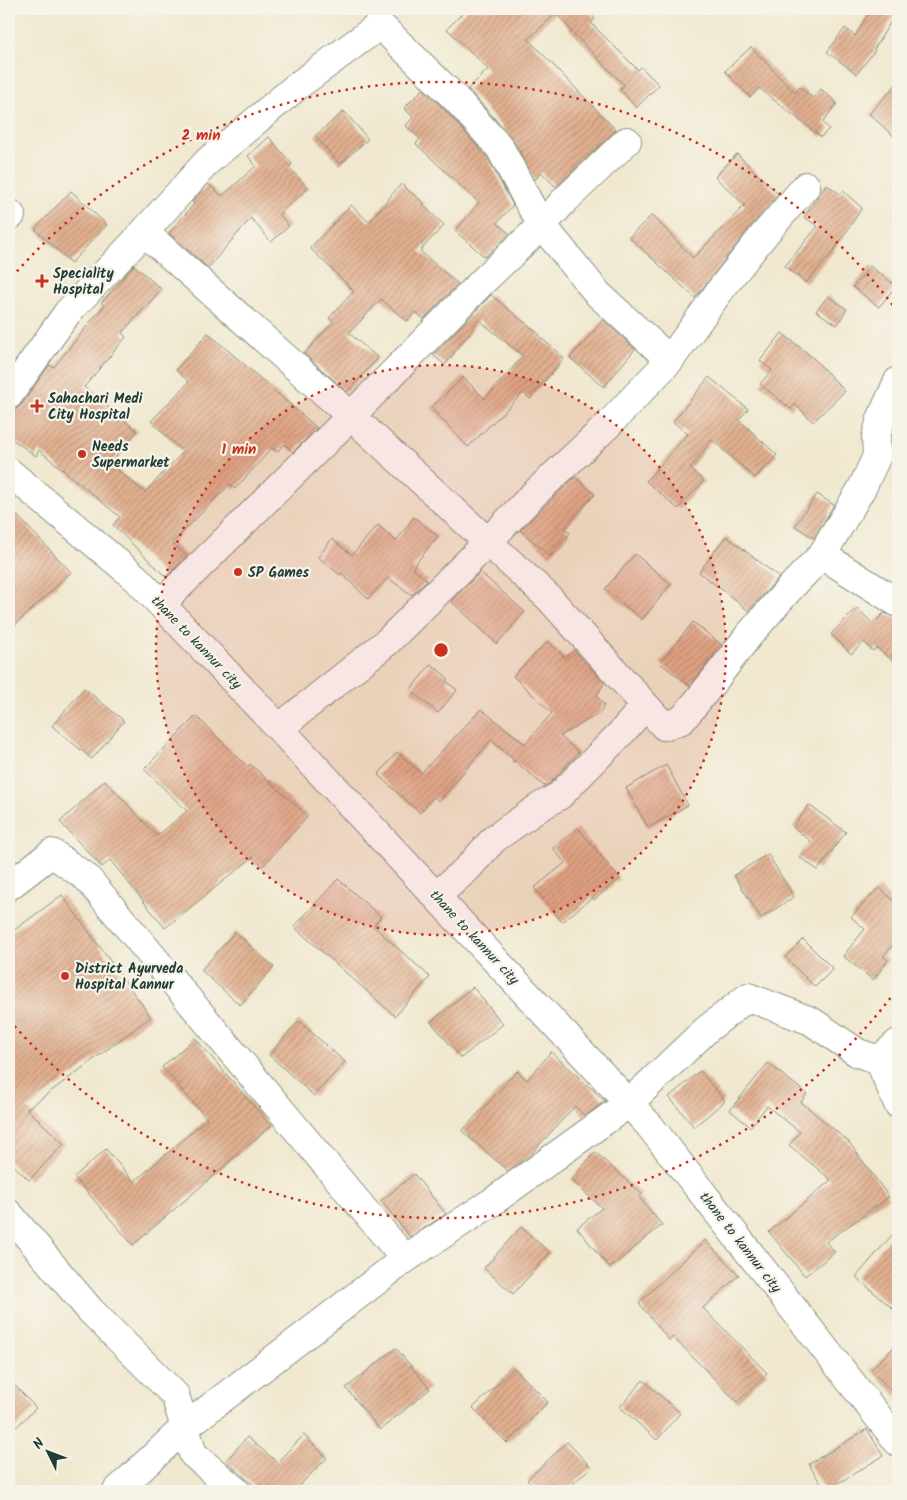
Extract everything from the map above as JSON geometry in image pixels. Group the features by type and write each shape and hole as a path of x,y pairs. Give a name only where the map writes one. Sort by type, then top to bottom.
{"street":[{"path":"9,395 68,312 208,161 296,87 380,26 456,100 500,148 542,225 598,294 670,360"},
{"path":"161,604 351,416 484,280 626,141"},
{"path":"279,728 387,642 534,494 607,426 670,360 762,236 806,186"},
{"path":"144,232 351,416 549,598 664,726 682,720 749,635 822,555 837,533 862,488 888,457 876,437 881,419 898,382"},
{"name":"thane to kannur city","path":"9,472 136,578 279,728 629,1103 649,1125 898,1442"},
{"path":"822,555 898,602"},
{"path":"436,896 467,869 494,839 538,808 559,796 646,706"},
{"path":"9,886 52,853 87,878 405,1259"},
{"path":"117,1491 185,1427 405,1259 492,1202 629,1103 706,1030 748,997 811,1022 858,1053 889,1052 898,1104"},
{"path":"9,1214 90,1310 175,1395 193,1454 236,1491"}],"building":[{"path":"467,9 587,9 595,19 591,23 638,70 641,67 659,85 636,108 620,89 624,85 556,13 528,39 616,130 556,187 541,172 535,180 512,138 468,89 488,69 447,29"},
{"path":"871,9 878,9 893,18 875,50 857,74 827,52 845,28 855,36"},
{"path":"751,47 795,93 800,87 813,98 821,89 837,103 823,122 821,120 829,129 821,137 759,88 750,97 725,71"},
{"path":"898,82 898,140 869,114"},
{"path":"423,89 445,110 487,157 513,205 497,223 510,234 485,257 455,231 479,203 416,144 420,139 406,126 413,117 404,108"},
{"path":"344,111 368,139 340,164 315,136"},
{"path":"269,137 292,164 289,167 308,188 279,214 289,226 271,242 251,218 208,268 169,233 194,204 192,202 208,184 222,196 256,166 248,156"},
{"path":"737,154 778,194 695,298 629,237 652,215 693,258 745,205 715,177"},
{"path":"401,184 424,203 423,205 444,225 420,251 458,284 424,319 415,312 407,321 381,299 349,333 378,358 347,392 304,354 333,322 329,318 354,291 310,248 351,205 369,222"},
{"path":"826,184 840,194 843,191 862,208 834,250 806,283 785,266 818,226 804,217"},
{"path":"71,191 107,225 71,263 35,229"},
{"path":"134,265 161,289 122,333 126,337 84,387 137,431 110,464 145,492 183,452 151,421 189,382 176,370 208,333 317,428 293,452 284,444 277,452 272,448 235,489 230,484 172,543 187,556 166,577 113,525 120,517 39,450 36,456 9,437 9,410 16,409 22,404 49,365 54,367 104,305 101,303"},
{"path":"870,266 896,286 879,307 853,287"},
{"path":"491,295 540,335 564,358 530,399 523,393 468,447 431,408 463,377 485,399 523,356 479,320 445,365 433,355"},
{"path":"828,296 847,309 837,325 816,311"},
{"path":"603,320 635,349 604,387 570,358"},
{"path":"782,333 812,357 845,391 813,422 795,404 791,409 760,384 772,370 760,361"},
{"path":"709,377 748,409 739,420 777,455 755,478 712,440 690,468 704,481 678,509 646,481 688,434 673,422"},
{"path":"575,477 595,494 565,529 570,533 550,556 520,530"},
{"path":"817,494 834,505 814,538 795,526"},
{"path":"9,507 71,572 9,631"},
{"path":"414,517 438,536 412,568 427,580 412,595 388,578 368,599 341,573 340,575 318,557 332,539 352,555 378,525 396,541"},
{"path":"726,536 779,577 749,611 699,572"},
{"path":"635,554 671,584 642,620 605,589"},
{"path":"480,572 525,612 497,644 451,601"},
{"path":"857,608 873,624 884,613 898,618 898,665 877,648 873,651 864,642 851,654 831,634"},
{"path":"693,622 722,645 690,686 660,663"},
{"path":"548,641 565,658 574,650 604,683 597,696 604,705 600,713 560,736 579,752 549,784 544,786 515,761 513,762 513,759 491,740 439,801 434,797 420,813 378,775 397,752 421,773 481,709 525,744 552,713 513,676"},
{"path":"431,664 448,678 446,681 457,690 438,713 410,690"},
{"path":"84,688 124,721 92,759 52,726"},
{"path":"196,716 248,767 250,764 308,816 263,866 253,857 165,928 110,860 102,867 60,822 105,780 157,836 187,811 144,769"},
{"path":"666,765 688,805 648,828 626,788"},
{"path":"809,805 846,832 818,870 799,857 811,841 793,827"},
{"path":"578,828 620,879 594,900 593,897 562,922 534,888 565,863 553,848"},
{"path":"768,854 794,897 761,918 734,875"},
{"path":"338,879 381,917 373,926 430,977 395,1016 294,927"},
{"path":"879,887 898,905 898,939 883,956 888,960 873,980 843,956 865,929 851,917"},
{"name":"District Ayurveda Hospital Kannur","path":"62,895 151,1017 27,1109 64,1144 29,1180 9,1161 9,934"},
{"path":"235,932 274,967 240,1005 201,970"},
{"path":"803,939 833,969 815,987 785,957"},
{"path":"473,987 503,1024 461,1058 431,1022"},
{"path":"299,1021 345,1062 314,1096 269,1055"},
{"path":"195,1038 271,1126 133,1245 74,1177 106,1149 134,1182 207,1119 162,1067"},
{"path":"551,1052 605,1101 585,1116 575,1106 531,1154 508,1171 462,1131 517,1071 527,1080"},
{"path":"768,1063 807,1094 801,1102 849,1142 889,1197 826,1242 835,1252 805,1276 769,1232 831,1180 789,1145 800,1132 767,1106 750,1127 730,1110"},
{"path":"700,1071 725,1101 694,1127 669,1097"},
{"path":"595,1152 642,1194 639,1197 662,1225 610,1268 577,1228 602,1208 571,1180"},
{"path":"414,1174 446,1214 410,1237 381,1201"},
{"path":"521,1227 550,1253 513,1294 484,1268"},
{"path":"898,1228 898,1313 856,1277"},
{"path":"705,1240 739,1275 703,1308 767,1373 737,1402 673,1337 669,1340 639,1303"},
{"path":"898,1343 898,1398 871,1370"},
{"path":"396,1348 430,1389 380,1430 346,1388"},
{"path":"514,1368 548,1402 507,1443 473,1408"},
{"path":"9,1379 36,1408 9,1434"},
{"path":"643,1380 680,1413 657,1440 620,1407"},
{"path":"867,1429 883,1456 825,1491 809,1464"},
{"path":"304,1435 327,1458 294,1491 260,1491 226,1461 247,1437 277,1462"},
{"path":"567,1442 591,1467 565,1491 539,1491 527,1480"}],"place":[{"name":"Speciality Hospital","path":"42,281"},
{"name":"Sahachari Medi City Hospital","path":"37,406"},
{"name":"Needs Supermarket","path":"82,454"},
{"name":"SP Games","path":"238,572"},
{"name":"District Ayurveda Hospital Kannur","path":"65,976"}]}
